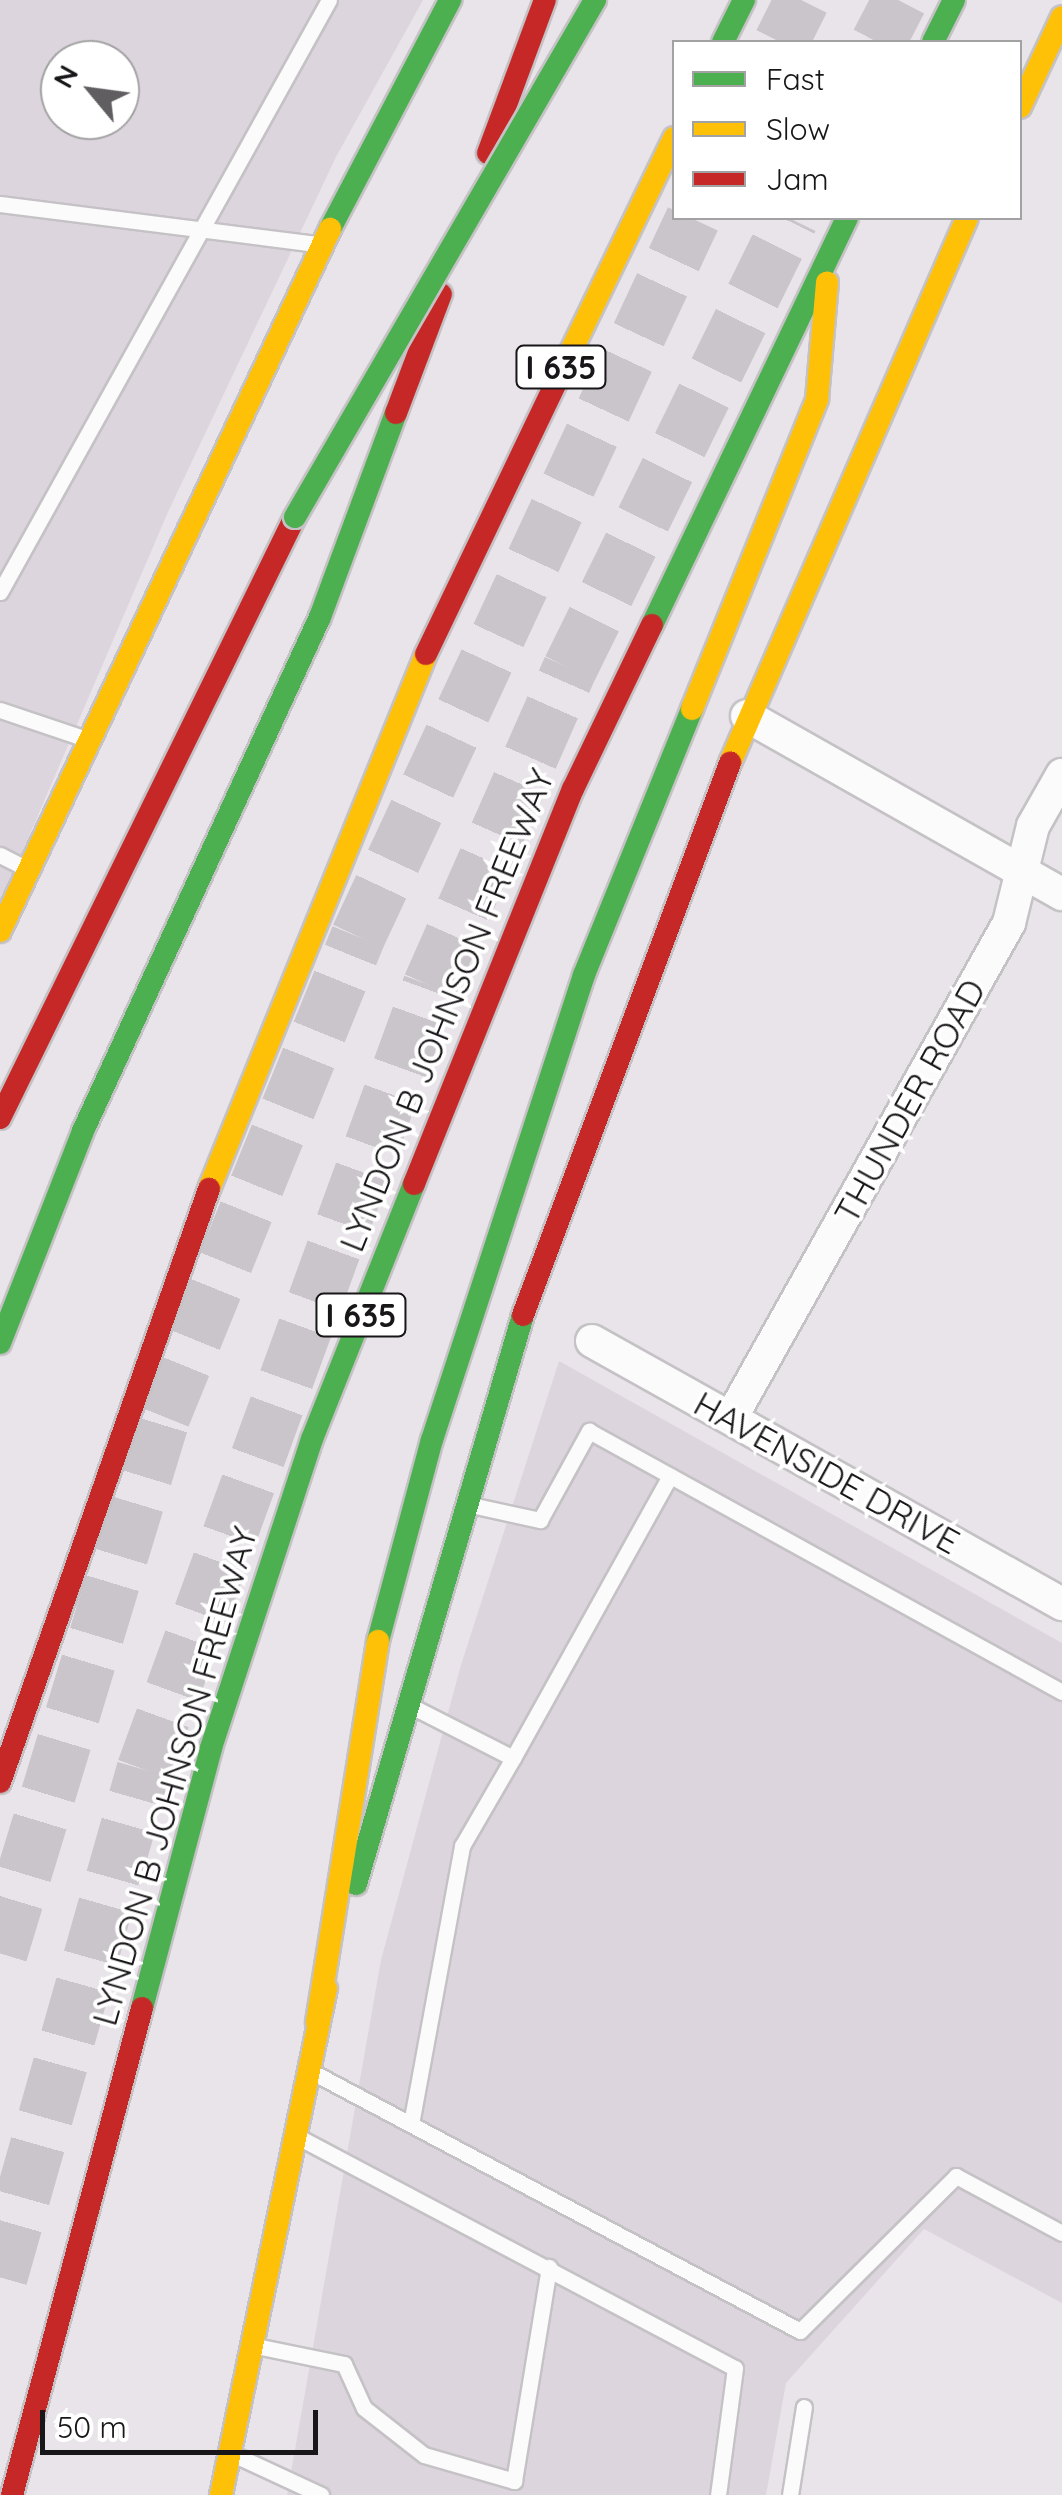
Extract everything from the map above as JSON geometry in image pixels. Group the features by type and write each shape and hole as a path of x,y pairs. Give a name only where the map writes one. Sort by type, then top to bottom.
{"main road":[{"path":"0,931 26,868 322,244 450,0"},
{"path":"0,1343 83,1132 394,438 545,0"},
{"path":"0,1118 295,517 595,0"},
{"path":"723,40 744,0"},
{"path":"934,40 954,0"},
{"path":"1022,103 1062,17"},
{"name":"I 635","path":"0,1782 126,1403 314,914 451,597 672,142"},
{"name":"LYNDON B JOHNSON FREEWAY","path":"12,2495 211,1748 312,1439 573,789 846,220"},
{"path":"221,2495 247,2344 317,2022 524,1311 747,716 967,220"},
{"path":"317,2022 362,1698 432,1440 584,975 816,399 830,251"}],"street":[{"path":"747,716 1062,894"},
{"name":"THUNDER ROAD","path":"732,1418 1010,923 1033,826 1062,775"},
{"name":"HAVENSIDE DRIVE","path":"592,1341 1062,1604"}],"lane":[{"path":"0,592 329,0"},
{"path":"0,204 322,244"},
{"path":"0,710 88,739"},
{"path":"0,855 26,868"},
{"path":"468,1504 540,1520 589,1432 1062,1692"},
{"path":"412,2124 462,1846 670,1476"},
{"path":"408,1705 512,1758"},
{"path":"306,2068 800,2331 956,2176 1062,2233"},
{"path":"291,2134 735,2368 718,2495"},
{"path":"247,2344 344,2364 364,2408 424,2455 514,2482 549,2267"},
{"path":"790,2495 804,2407"},
{"path":"229,2454 321,2495"}],"shaded area":[{"path":"0,0 423,0 336,157 168,512 0,904"},
{"path":"559,1361 1062,1643 1062,2303 924,2229 786,2383 766,2495 287,2495 381,1960 461,1665"}],"tunnel":[{"path":"782,40 802,0"},
{"path":"879,40 900,0"},
{"path":"0,1953 163,1416 358,936 692,220"},
{"path":"0,2277 144,1769 430,985 570,668 790,220"}],"traffic: fast":[{"path":"330,229 450,0"},
{"path":"295,517 595,0"},
{"path":"724,40 744,0"},
{"path":"934,40 954,0"},
{"path":"652,625 846,220"},
{"path":"0,1343 83,1131 320,617 396,413"},
{"path":"378,1641 432,1440 584,975 692,709"},
{"path":"142,2008 211,1748 312,1439 414,1184"},
{"path":"356,1884 523,1315"}],"traffic: slow":[{"path":"1022,103 1062,17"},
{"path":"560,374 672,142"},
{"path":"730,763 966,220"},
{"path":"0,931 330,229"},
{"path":"692,709 817,399 827,282"},
{"path":"209,1189 426,654"},
{"path":"317,2022 378,1641"},
{"path":"221,2495 326,1989"}],"traffic: jam":[{"path":"488,153 545,0"},
{"path":"396,413 441,294"},
{"path":"426,654 560,374"},
{"path":"0,1118 295,517"},
{"path":"414,1184 573,789 652,625"},
{"path":"523,1315 730,763"},
{"path":"0,1782 209,1189"},
{"path":"12,2495 142,2008"}]}
